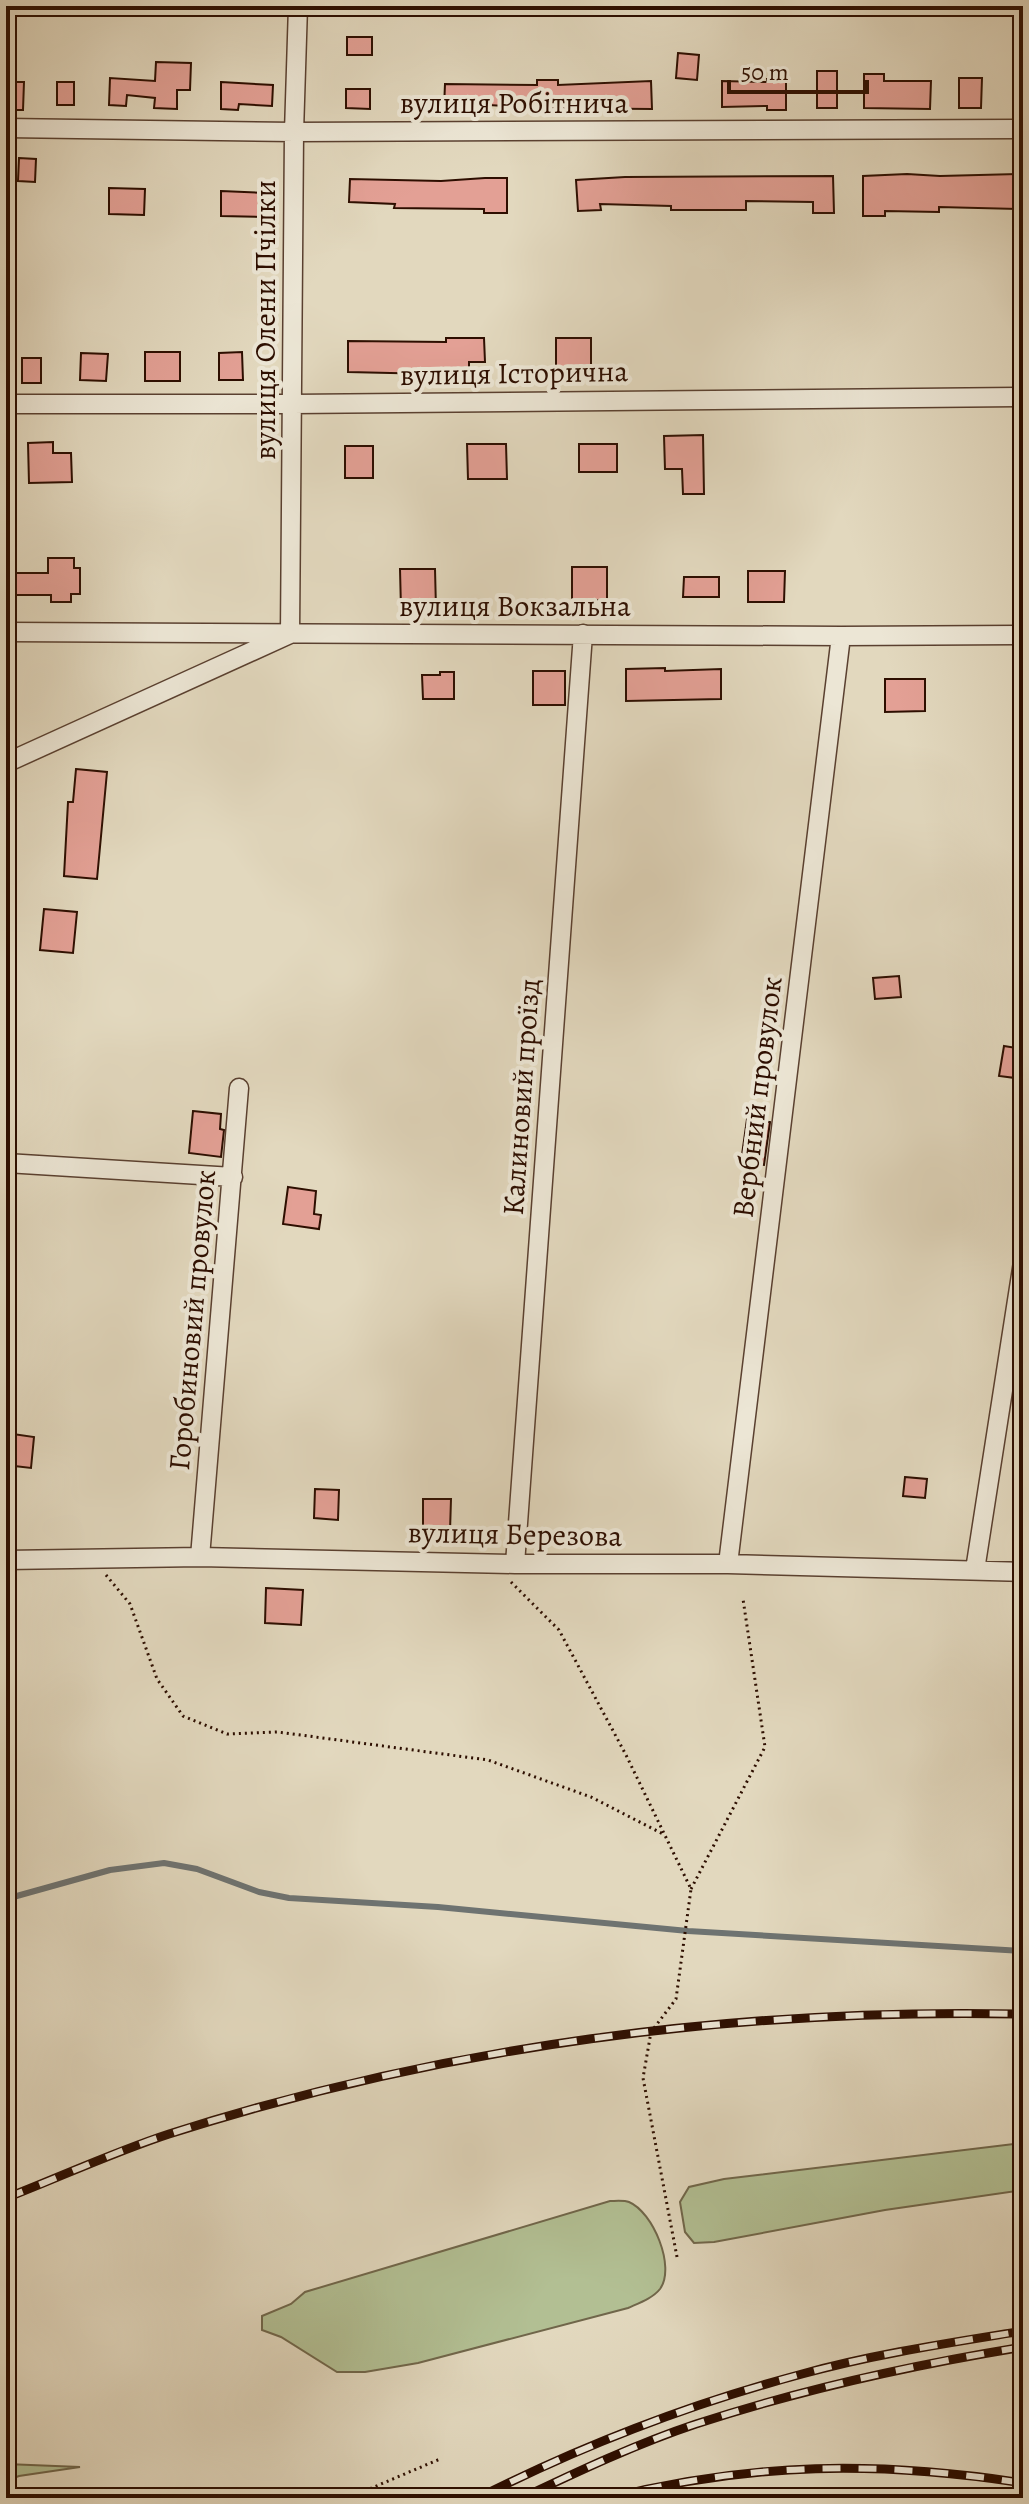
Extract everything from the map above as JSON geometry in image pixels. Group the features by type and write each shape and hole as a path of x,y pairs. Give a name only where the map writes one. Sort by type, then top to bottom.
{"street":[{"name":"вулиця Олени Пчілки","path":"290,634 298,6"},
{"name":"вулиця Робітнича","path":"6,128 294,132 1023,129"},
{"name":"вулиця Історична","path":"6,404 1023,397"},
{"name":"вулиця Вокзальна","path":"6,632 1023,635"},
{"path":"6,763 290,634"},
{"name":"Калиновий проїзд","path":"515,1564 583,634"},
{"name":"Вербний провулок","path":"728,1564 841,636"},
{"name":"Горобиновий провулок","path":"200,1557 239,1088"},
{"path":"6,1163 233,1177"},
{"path":"975,1570 1023,1262"},
{"name":"вулиця Березова","path":"6,1560 200,1557 515,1564 728,1564 1023,1572"}],"path":[{"path":"93,1559 130,1604 157,1679 183,1716 227,1734 278,1732 488,1760 591,1797 665,1835"},
{"path":"492,1562 559,1630 626,1755 691,1889"},
{"path":"677,2257 643,2078 651,2032 676,1999 691,1889 765,1747 743,1599"},
{"path":"348,2498 440,2459"}],"green space":[{"path":"1023,2143 1023,2190 885,2210 714,2242 694,2243 685,2232 680,2202 689,2187 724,2179"},
{"path":"610,2201 627,2201 638,2208 654,2228 664,2254 664,2279 660,2289 650,2298 628,2308 418,2363 365,2372 337,2372 281,2337 262,2330 262,2316 291,2304 305,2292"},
{"path":"6,2464 80,2467 19,2476 6,2481"}],"building":[{"path":"347,37 372,37 372,55 347,55"},
{"path":"678,53 699,55 697,80 676,78"},
{"path":"156,62 191,63 190,90 177,90 177,109 154,108 155,98 127,95 126,106 109,105 110,78 155,81"},
{"path":"817,71 837,71 837,108 817,108"},
{"path":"864,74 884,74 884,81 931,81 930,109 864,108"},
{"path":"959,78 982,78 981,108 959,108"},
{"path":"767,79 786,79 786,110 767,110 767,106 722,107 722,81 767,82"},
{"path":"537,80 558,80 558,85 651,81 652,109 471,104 470,109 444,108 445,84 537,85"},
{"path":"6,82 24,82 23,110 6,110"},
{"path":"57,82 74,82 74,105 57,105"},
{"path":"221,82 273,85 272,106 239,104 238,110 221,109"},
{"path":"346,89 370,89 370,109 346,108"},
{"path":"19,158 36,159 35,182 18,181"},
{"path":"1023,174 1023,209 939,207 939,212 885,211 885,216 863,216 863,176"},
{"path":"833,176 834,213 813,213 813,202 746,201 746,210 671,210 671,206 600,204 601,210 578,211 576,180"},
{"path":"507,178 507,213 484,213 484,209 394,208 395,204 349,202 350,179 441,181"},
{"path":"109,188 145,189 144,215 109,214"},
{"path":"221,191 265,193 264,217 221,216"},
{"path":"446,338 484,338 485,362 469,362 469,371 433,371 433,374 348,372 348,341 446,342"},
{"path":"556,338 591,338 591,369 556,369"},
{"path":"145,352 180,352 180,381 145,381"},
{"path":"242,352 243,380 219,380 219,353"},
{"path":"81,353 108,354 106,381 80,380"},
{"path":"22,358 41,358 41,383 22,383"},
{"path":"703,435 704,494 683,494 682,469 665,469 664,436"},
{"path":"53,442 53,453 71,453 72,482 29,483 28,443"},
{"path":"467,444 506,444 507,479 468,479"},
{"path":"579,444 617,444 617,472 579,472"},
{"path":"345,446 373,446 373,478 345,478"},
{"path":"48,558 74,558 74,568 80,568 80,594 71,594 71,602 51,602 51,595 6,595 6,573 48,573"},
{"path":"572,567 607,567 607,600 572,600"},
{"path":"400,569 435,569 436,609 401,609"},
{"path":"748,571 785,571 784,602 748,602"},
{"path":"684,577 719,577 719,597 683,597"},
{"path":"665,668 665,671 721,669 721,699 626,701 626,669"},
{"path":"533,671 565,671 565,705 533,705"},
{"path":"440,672 454,672 454,699 423,699 422,675 440,675"},
{"path":"885,679 925,679 925,711 885,712"},
{"path":"76,769 107,772 97,879 64,876 68,802 73,802"},
{"path":"44,909 77,912 73,953 40,950"},
{"path":"899,976 901,997 875,999 873,978"},
{"path":"1004,1046 1023,1049 1023,1079 999,1076"},
{"path":"193,1111 221,1114 220,1129 224,1130 221,1157 189,1153"},
{"path":"747,1119 770,1122 764,1165 741,1162"},
{"path":"288,1187 316,1191 314,1214 321,1215 319,1229 283,1224"},
{"path":"6,1433 34,1437 31,1468 6,1465"},
{"path":"905,1477 927,1479 925,1498 903,1496"},
{"path":"315,1489 339,1490 338,1520 314,1518"},
{"path":"423,1499 451,1499 450,1531 423,1530"},
{"path":"266,1588 303,1590 301,1625 265,1623"}],"waterway":[{"path":"6,1899 110,1870 164,1863 197,1869 259,1892 289,1898 438,1907 688,1931 1023,1951"}],"railway":[{"path":"6,2198 169,2134 273,2103 378,2077 484,2056 699,2026 807,2018 1023,2014"},
{"path":"478,2498 556,2461 637,2428 760,2386 884,2355 1023,2331"},
{"path":"522,2498 652,2440 736,2411 858,2379 1023,2347"},
{"path":"609,2498 714,2477 816,2469 918,2471 1023,2483"}]}
